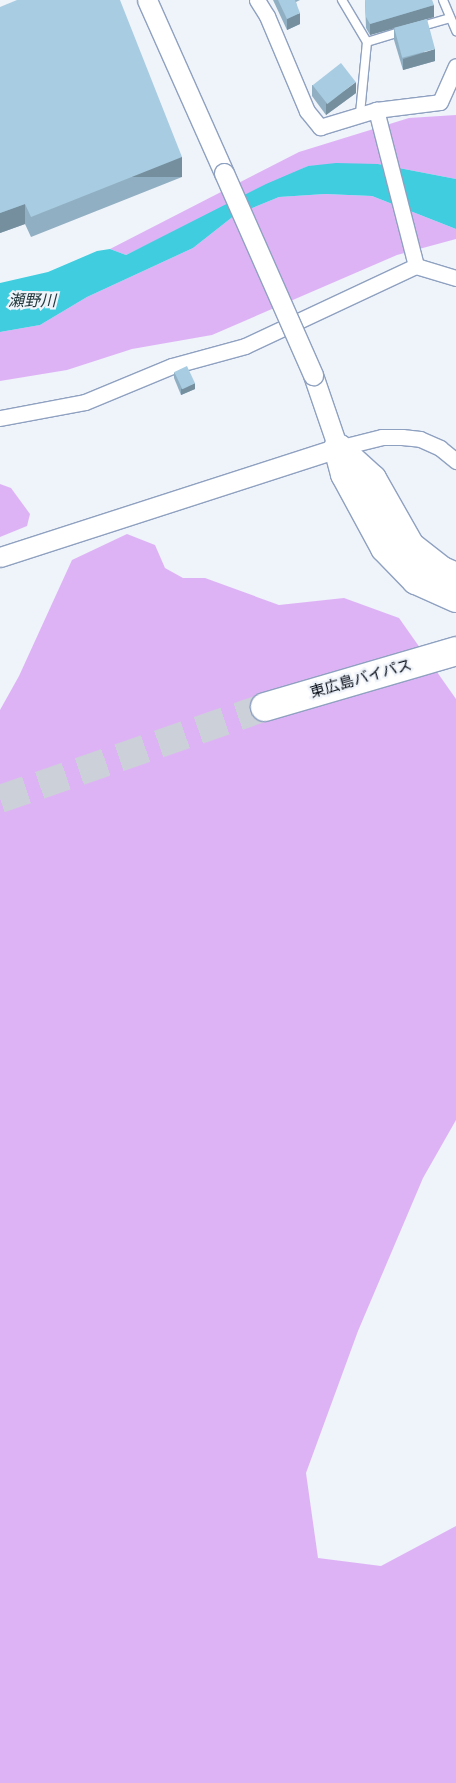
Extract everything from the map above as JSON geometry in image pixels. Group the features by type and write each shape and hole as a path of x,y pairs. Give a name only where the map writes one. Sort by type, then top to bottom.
{"highway":[{"path":"338,448 372,479 410,546 442,572 456,577"},
{"path":"338,448 345,474 385,548 416,580 456,598"},
{"name":"東広島バイパス","path":"265,707 456,651"}],"street":[{"path":"147,0 313,375 338,448"},
{"path":"257,0 268,16 307,111 320,127 360,114 377,114 440,102 456,66"},
{"path":"377,114 414,261"},
{"path":"0,418 85,402 172,366 236,349 414,261 456,278"},
{"path":"0,557 338,448 382,437 411,438 440,448 456,461"}],"lane":[{"path":"342,0 366,42 360,114"},
{"path":"443,0 456,31"},
{"path":"366,42 450,18"}],"shaded area":[{"path":"456,115 456,179 378,164 308,166 126,255 110,249 299,152 409,118"},
{"path":"325,194 372,196 456,229 456,239 397,255 212,335 132,349 67,370 0,381 0,332 40,325 87,297 193,248 235,215 279,197"},
{"path":"0,484 11,488 30,514 27,526 0,537"},
{"path":"127,534 155,545 165,568 183,578 205,578 279,605 344,598 399,618 456,699 456,1120 423,1178 358,1331 306,1473 318,1558 381,1566 456,1526 456,1783 0,1783 0,710 19,676 72,560"}],"water":[{"name":"瀬野川","path":"336,163 378,164 456,179 456,229 372,196 325,194 279,197 235,215 193,248 87,297 40,325 0,332 0,283 48,272 97,251 110,249 126,255 266,184 308,166"}],"building":[{"path":"17,0 120,0 182,157 31,217 25,204 0,213 0,7"},
{"path":"278,0 295,0 300,13 287,19"},
{"path":"365,0 432,0 434,5 370,24 366,17"},
{"path":"427,19 435,49 402,58 394,28"},
{"path":"341,63 356,82 327,104 313,85"},
{"path":"187,366 195,383 182,389 174,372"}],"tunnel":[{"path":"0,799 265,707"}]}
